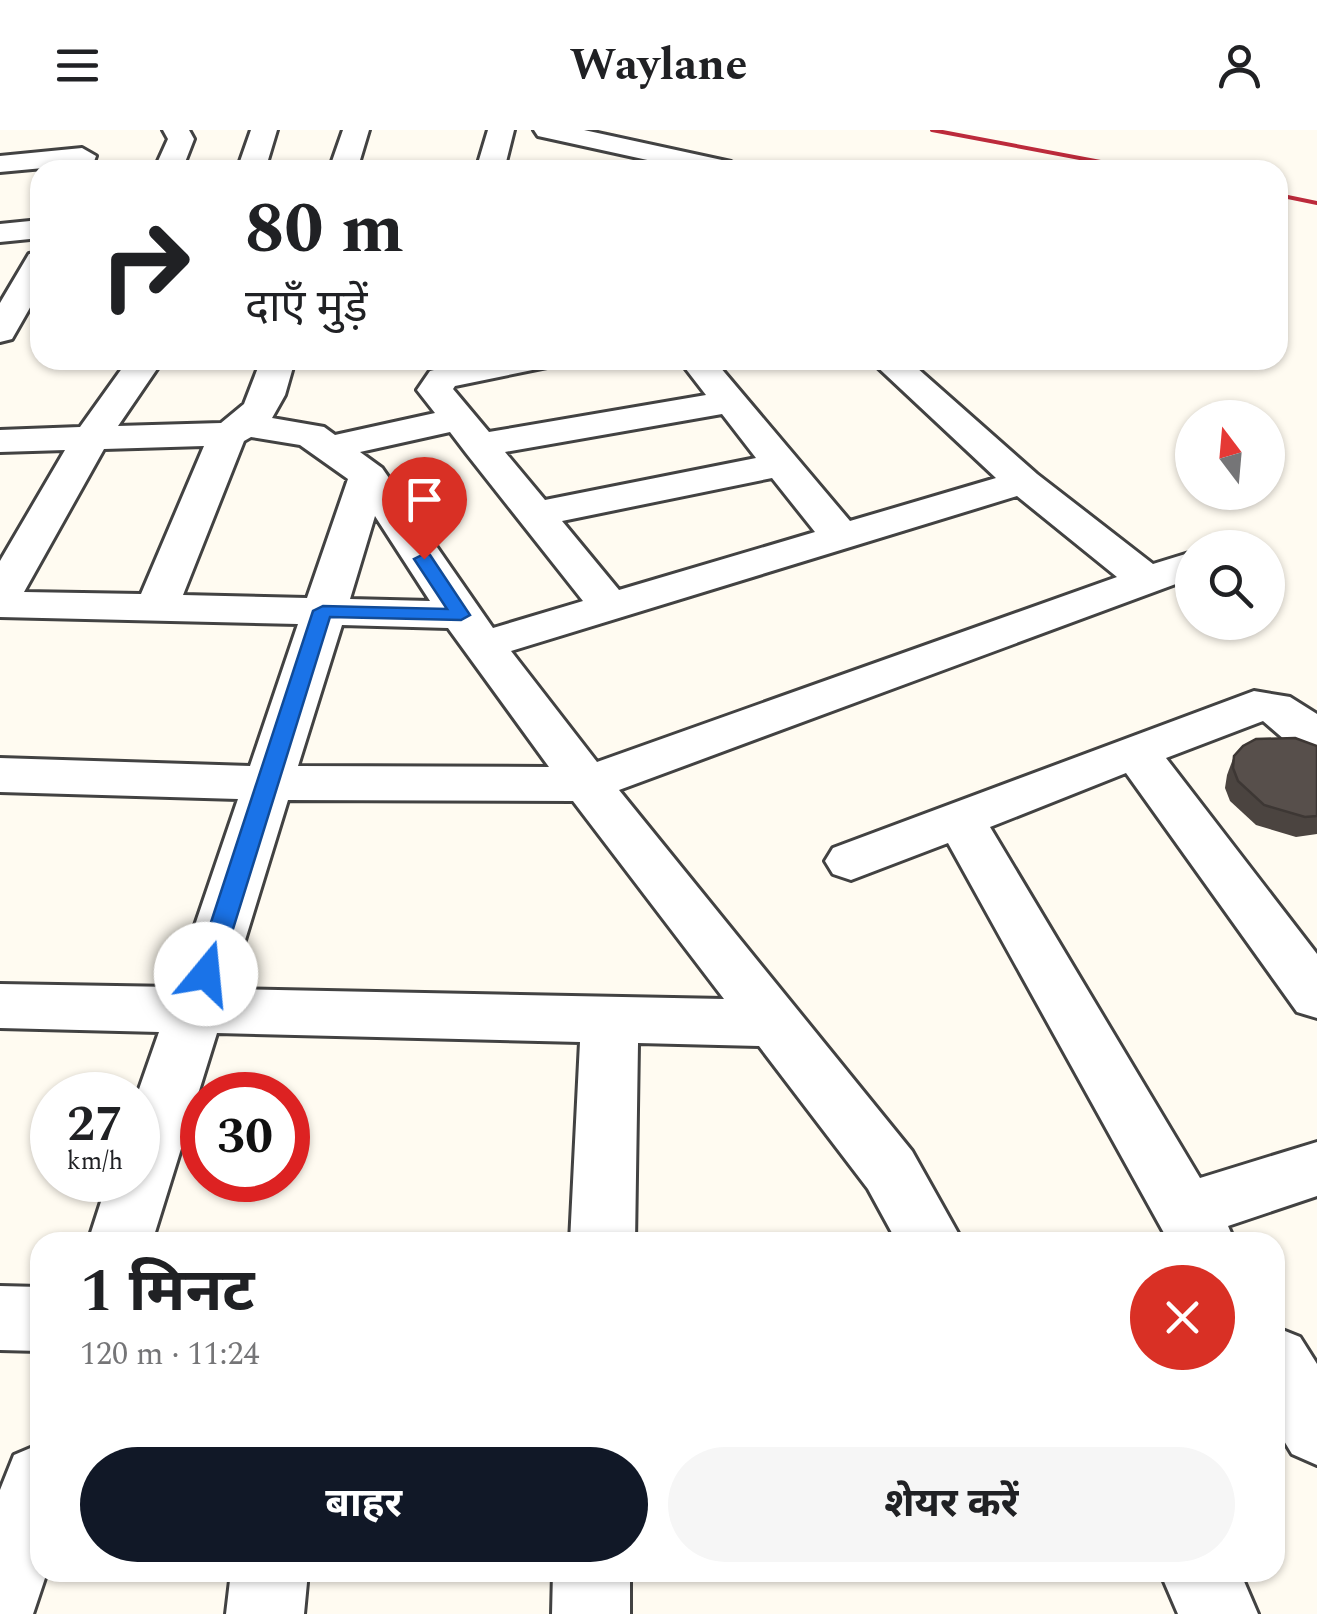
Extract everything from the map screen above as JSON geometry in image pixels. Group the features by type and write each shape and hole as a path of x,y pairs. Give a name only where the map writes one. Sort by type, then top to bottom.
{"street":[{"path":"47,130 78,144 80,160"},
{"path":"172,160 181,139 176,130"},
{"path":"254,160 264,130"},
{"path":"346,160 356,130"},
{"path":"493,160 501,130"},
{"path":"546,130 606,156 643,160"},
{"path":"0,164 30,164"},
{"path":"0,233 30,230"},
{"path":"12,319 30,282"},
{"path":"139,370 90,438 0,600 156,609 323,611 472,630 610,607 1023,482"},
{"path":"156,609 238,430 259,414 274,370"},
{"path":"483,370 442,378 435,390 610,607"},
{"path":"704,370 841,537"},
{"path":"898,370 1023,482 1147,580"},
{"path":"350,462 469,432 731,402"},
{"path":"0,441 297,430 350,462 587,784 890,1170 925,1232"},
{"path":"123,1232 323,611 350,462"},
{"path":"535,514 782,464"},
{"path":"0,775 266,783 587,784 1175,570"},
{"path":"851,861 1254,706 1268,704 1282,710 1317,742"},
{"path":"1136,752 1308,969"},
{"path":"960,820 1193,1227 1317,1169"},
{"path":"0,1006 772,1023"},
{"path":"602,1232 610,1020"},
{"path":"0,1318 30,1319"},
{"path":"1285,1376 1317,1428"},
{"path":"0,1599 30,1510"},
{"path":"265,1614 269,1582"},
{"path":"591,1614 592,1582"},
{"path":"1203,1582 1219,1614"}],"building":[{"path":"1295,738 1317,746 1317,816 1305,817 1264,805 1238,781 1233,768 1234,756 1256,739"}],"railway":[{"path":"932,130 1090,160"},
{"path":"1288,197 1317,203"}],"route":[{"path":"206,974 323,611 461,615 424,559"}]}
